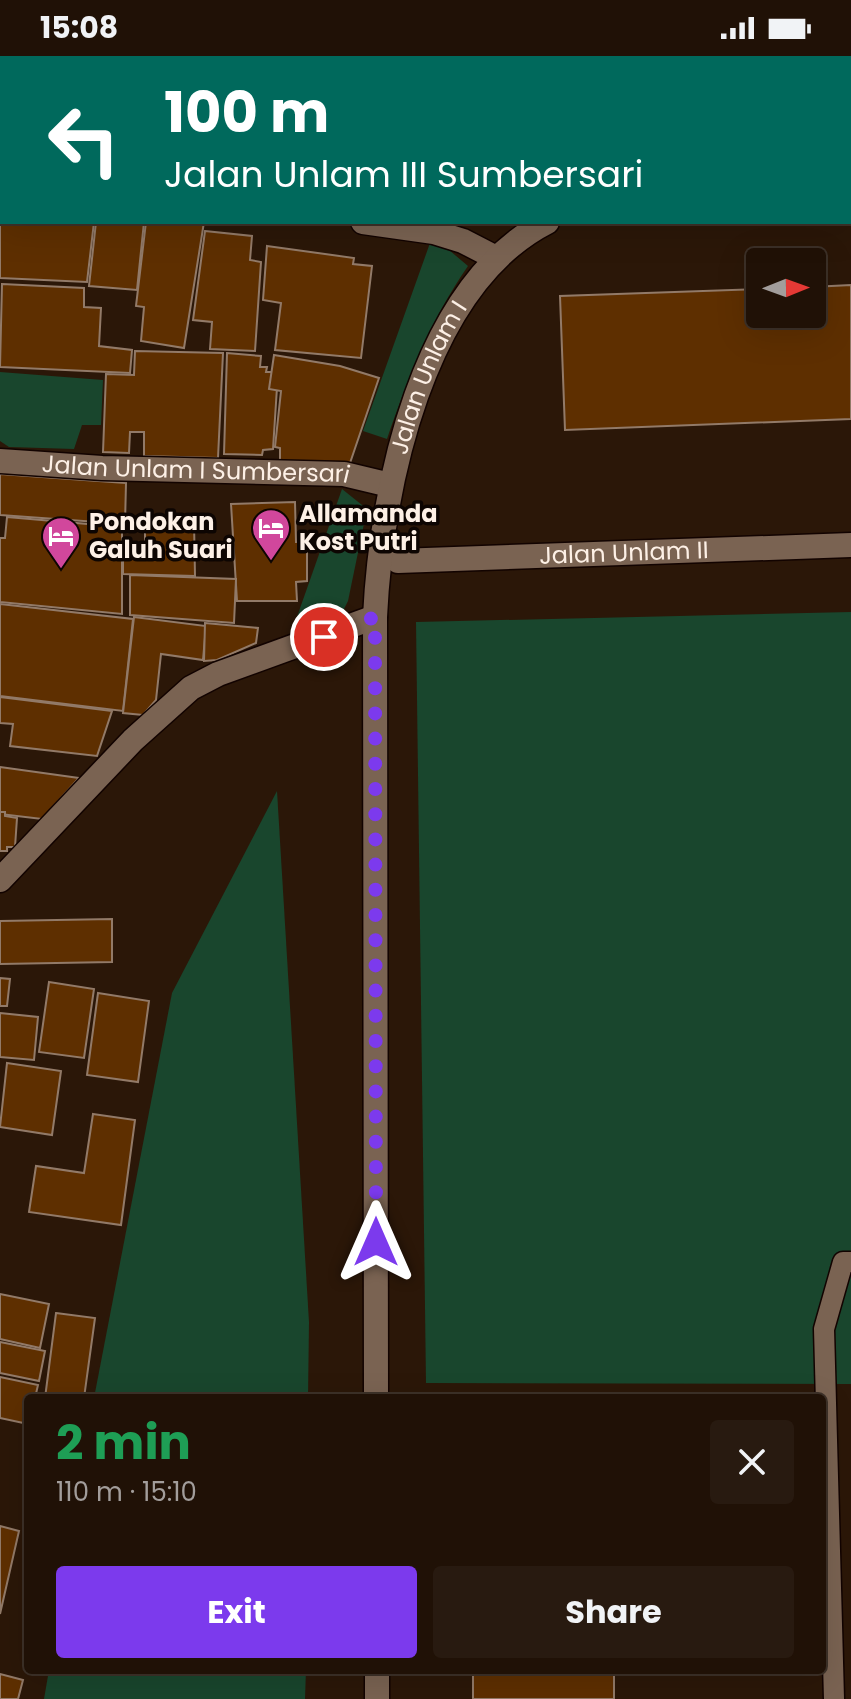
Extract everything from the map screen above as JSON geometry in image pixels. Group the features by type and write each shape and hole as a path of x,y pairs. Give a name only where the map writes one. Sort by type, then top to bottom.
{"street":[{"path":"377,224 434,232 463,241 496,258"},
{"name":"Jalan Unlam I","path":"376,1394 375,617 388,567 381,537 390,485 408,421 430,364 464,298 496,258 543,224"},
{"name":"Jalan Unlam I Sumbersari","path":"0,461 102,468 344,474 390,485"},
{"name":"Jalan Unlam II","path":"388,567 851,545"},
{"path":"0,880 133,740 191,688 218,674 375,617"},
{"path":"377,1674 377,1699"}],"lane":[{"path":"839,1691 824,1329 848,1257"}],"green space":[{"path":"430,243 449,250 468,266 422,350 387,439 363,431"},
{"path":"0,372 103,380 101,425 82,425 74,449 9,447 0,441"},
{"path":"342,489 367,509 348,601 338,616 292,631"},
{"path":"851,612 851,1384 426,1383 416,622"},
{"path":"277,791 309,1322 308,1394 95,1394 172,993"},
{"path":"48,1674 306,1674 305,1699 44,1699"}],"building":[{"path":"0,224 94,224 87,282 0,278"},
{"path":"96,224 144,224 137,290 89,286"},
{"path":"146,224 204,224 184,348 141,341 144,307 136,306"},
{"path":"205,231 252,236 250,260 261,262 255,351 210,349 212,322 193,320"},
{"path":"267,246 354,258 353,264 372,266 361,358 275,350 281,303 263,300"},
{"path":"2,284 84,288 84,307 101,308 99,346 132,350 130,373 0,367"},
{"path":"851,285 851,419 565,430 560,296 746,289 746,328 826,328 826,286"},
{"path":"135,351 223,353 218,458 144,456 144,432 130,432 129,453 103,452 106,374 134,375"},
{"path":"227,353 261,356 260,367 267,367 266,372 278,372 273,449 263,450 262,455 224,454"},
{"path":"274,355 340,366 379,378 350,463 280,461 280,448 275,447 281,391 269,389"},
{"path":"0,474 126,483 125,524 0,515"},
{"name":"Allamanda Kost Putri","path":"295,502 296,542 307,542 307,581 296,582 297,601 237,601 231,504"},
{"name":"Pondokan Galuh Suari","path":"7,517 122,527 122,614 0,602 0,538 5,538"},
{"path":"194,521 195,576 123,574 123,548 145,549 145,522"},
{"path":"130,575 236,579 234,623 130,615"},
{"path":"0,604 133,619 123,711 0,696"},
{"path":"134,617 206,626 203,660 161,654 156,700 143,715 123,713"},
{"path":"205,623 258,628 256,643 217,660 204,661"},
{"path":"0,697 112,711 97,756 10,746 13,724 0,723"},
{"path":"0,767 79,778 42,819 0,814"},
{"path":"0,812 17,818 15,847 7,847 7,851 0,851"},
{"path":"112,919 112,962 0,964 0,921"},
{"path":"0,978 10,979 7,1006 0,1006"},
{"path":"49,982 94,989 84,1058 39,1052"},
{"path":"98,993 149,1001 138,1082 87,1075"},
{"path":"0,1013 38,1017 34,1060 0,1057"},
{"path":"7,1063 61,1071 52,1135 0,1127"},
{"path":"93,1114 135,1120 121,1225 29,1212 36,1166 84,1173"},
{"path":"0,1294 49,1304 40,1348 0,1339"},
{"path":"56,1313 95,1318 85,1394 46,1394"},
{"path":"0,1342 45,1351 39,1381 0,1373"},
{"path":"0,1377 38,1385 36,1394 24,1394 24,1423 0,1418"},
{"path":"0,1526 19,1531 0,1614"},
{"path":"0,1674 23,1680 18,1699 0,1699"},
{"path":"473,1674 614,1674 614,1699 473,1699"}],"place":[{"name":"Allamanda Kost Putri","path":"271,562"},
{"name":"Pondokan Galuh Suari","path":"61,570"}],"route":[{"path":"324,637 375,617 376,1242"}]}
